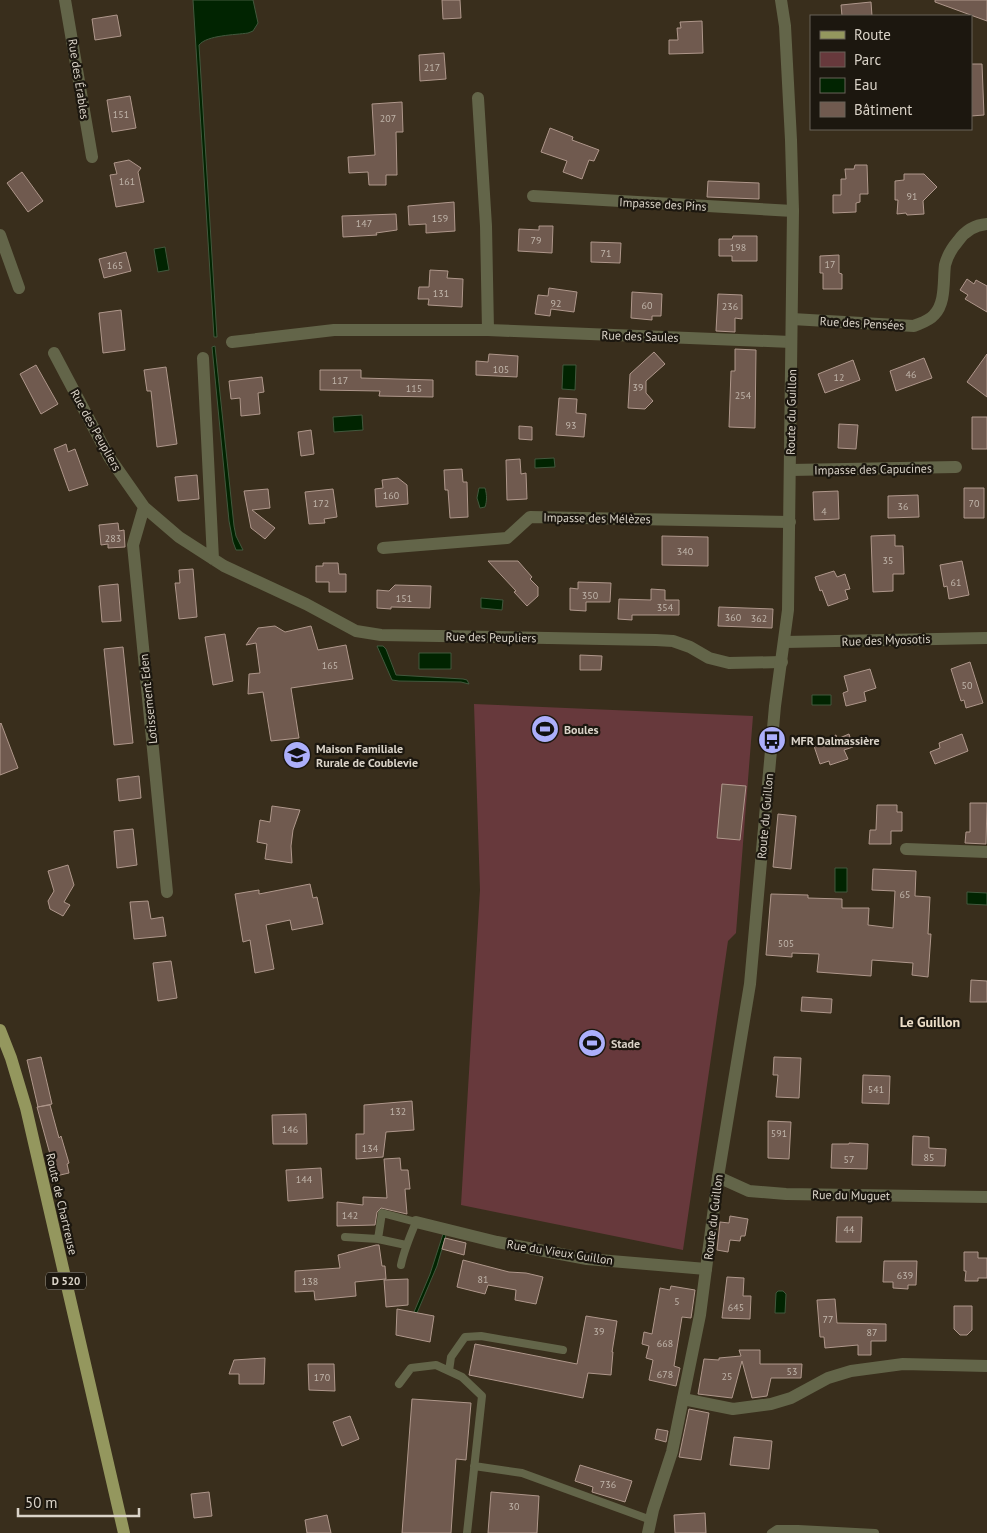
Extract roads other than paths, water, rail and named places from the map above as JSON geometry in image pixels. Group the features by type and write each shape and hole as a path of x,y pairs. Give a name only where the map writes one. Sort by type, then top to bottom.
{"main road":[{"name":"Route de Chartreuse","path":"0,1030 11,1058 26,1108 124,1533"}],"street":[{"name":"Rue des Érables","path":"65,0 92,158"},
{"name":"Route du Guillon","path":"649,1527 672,1452 700,1315 718,1177 750,984 775,706 788,610 793,211 788,72 781,0"},
{"path":"478,98 486,226 488,330"},
{"name":"Impasse des Pins","path":"533,196 793,211"},
{"name":"Rue des Pensées","path":"792,319 914,326 926,321 936,314 942,300 946,264 952,248 964,233 978,225 987,224"},
{"path":"0,235 20,288"},
{"name":"Rue des Saules","path":"232,342 334,330 488,330 792,342"},
{"name":"Rue des Peupliers","path":"54,353 109,458 144,507 179,537 224,566 306,604 356,631 381,635 673,641 709,658 729,663 782,662"},
{"path":"203,358 213,559"},
{"name":"Impasse des Capucines","path":"790,470 956,467"},
{"name":"Lotissement Eden","path":"144,507 133,545 167,892"},
{"name":"Impasse des Mélèzes","path":"382,548 507,538 530,517 790,522"},
{"name":"Rue des Myosotis","path":"785,642 987,638"},
{"path":"906,849 987,852"},
{"name":"Rue du Muguet","path":"718,1177 749,1190 786,1194 987,1197"},
{"name":"Rue du Vieux Guillon","path":"416,1222 497,1242 588,1259 706,1269"},
{"path":"684,1399 733,1409 771,1404 791,1398 828,1378 851,1370 903,1364 987,1366"}],"lane":[{"path":"378,1238 382,1213 416,1222 406,1245 401,1265"},
{"path":"345,1237 378,1238 406,1245"},
{"path":"449,1371 451,1357 465,1337 481,1336 563,1350"},
{"path":"399,1384 411,1368 436,1365 462,1377 482,1396 466,1533"},
{"path":"474,1466 522,1473 649,1527"},
{"path":"771,1533 777,1529 798,1529 875,1533"}],"water":[{"path":"193,0 253,0 258,23 253,31 248,33 215,37 199,45 217,337 214,337"},
{"path":"165,247 169,270 158,272 154,249"},
{"path":"215,346 234,526 236,536 243,550 236,550 229,521 212,347"},
{"path":"563,365 576,365 575,390 562,389"},
{"path":"362,415 363,430 334,432 333,417"},
{"path":"554,458 555,467 535,468 535,459"},
{"path":"479,488 485,488 486,496 485,507 480,508 477,498"},
{"path":"481,598 503,600 502,610 481,608"},
{"path":"377,646 383,646 386,649 396,675 463,679 467,680 469,684 461,682 392,680"},
{"path":"419,653 451,653 451,669 419,669"},
{"path":"812,695 831,695 831,705 812,705"},
{"path":"835,868 847,868 847,892 835,892"},
{"path":"967,892 987,893 987,905 967,904"},
{"path":"443,1234 446,1235 437,1266 417,1313 414,1312 430,1274"},
{"path":"783,1291 786,1294 785,1313 775,1313 776,1293"}],"place":[{"name":"Boules","path":"545,729"},
{"name":"MFR Dalmassière","path":"772,740"},
{"name":"Maison Familiale Rurale de Coublevie","path":"297,755"},
{"name":"Stade","path":"592,1043"}],"district":[{"name":"Le Guillon","path":"930,1022"}]}
